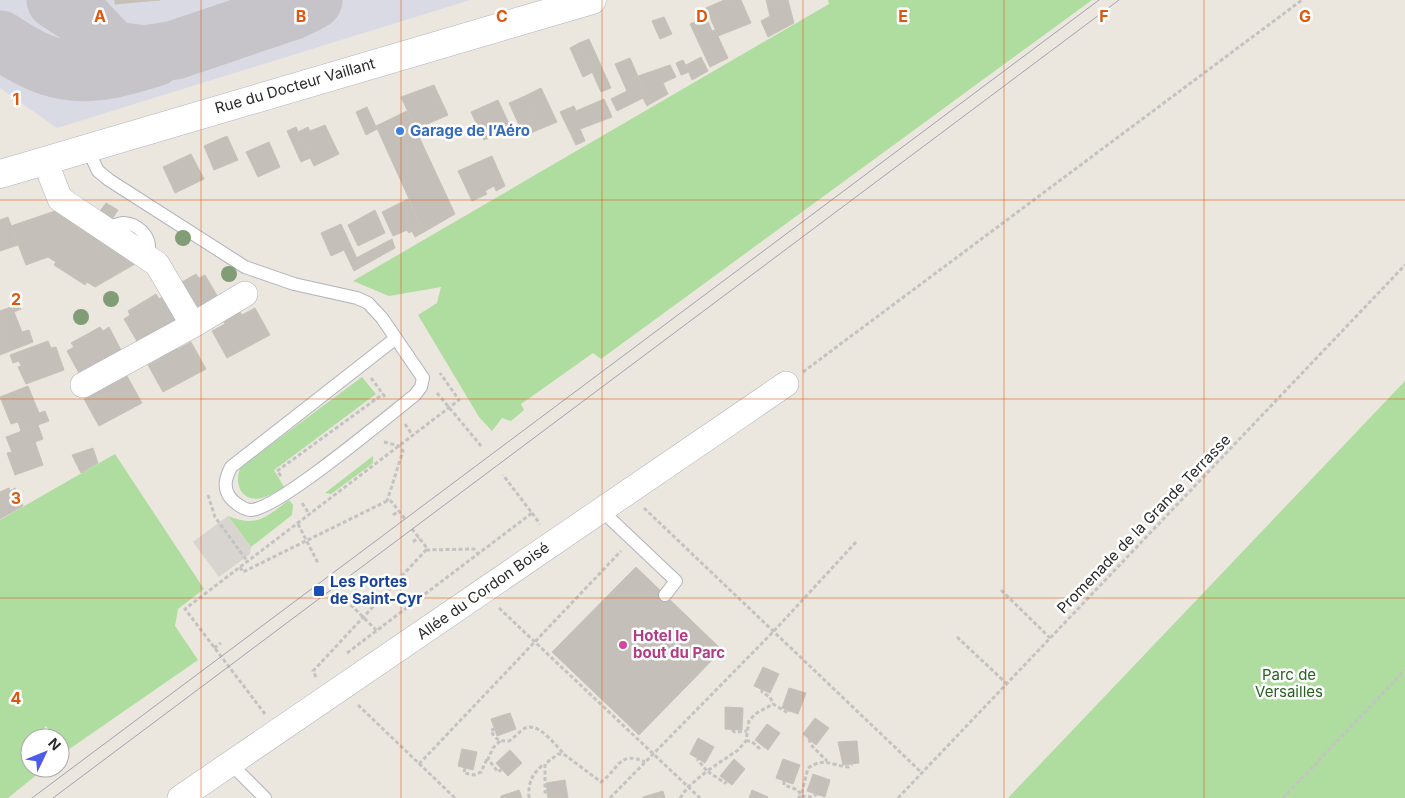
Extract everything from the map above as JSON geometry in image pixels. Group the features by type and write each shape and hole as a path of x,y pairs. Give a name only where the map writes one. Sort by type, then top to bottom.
{"main road":[{"name":"Rue du Docteur Vaillant","path":"0,174 592,0"}],"street":[{"path":"45,161 60,199 157,264 193,325"},
{"path":"83,385 193,325 245,294"},
{"name":"Allée du Cordon Boisé","path":"180,798 786,384"}],"lane":[{"path":"87,148 98,171 145,205 245,267 294,284 357,298 368,304 382,318 396,338 423,378 421,387 415,395 292,490 262,507 250,510 230,498 226,488 226,476 231,467 396,338"},
{"path":"105,229 123,223 135,226 146,235 150,242 149,249"},
{"path":"601,510 676,581 664,595"},
{"path":"231,764 265,798"}],"path":[{"path":"786,384 1302,0"},
{"name":"Promenade de la Grande Terrasse","path":"898,798 1405,265"},
{"path":"423,378 451,406 482,447"},
{"path":"261,710 185,609 451,406"},
{"path":"240,568 243,572 387,500 403,451 399,446"},
{"path":"346,654 532,513 503,475"},
{"path":"627,493 922,773"},
{"path":"387,500 391,501 405,519"},
{"path":"392,515 399,511"},
{"path":"219,522 248,562"},
{"path":"298,524 318,563"},
{"path":"412,529 427,548 426,550"},
{"path":"413,542 419,537"},
{"path":"419,764 632,540"},
{"path":"610,798 773,632 857,541"},
{"path":"316,677 313,671 426,550 474,550 478,554"},
{"path":"1001,590 1050,638"},
{"path":"483,592 700,798"},
{"path":"346,600 376,631"},
{"path":"957,637 1007,684"},
{"path":"214,648 221,643"},
{"path":"1283,798 1405,670"},
{"path":"308,682 323,671"},
{"path":"236,676 241,672"},
{"path":"341,689 455,798"},
{"path":"762,689 762,692 770,697 774,704 788,713 789,711"},
{"path":"680,798 688,787 746,742 749,721 755,714 774,704"},
{"path":"265,715 272,710"},
{"path":"495,729 491,730 494,738 510,742 525,728 539,730 565,754 601,782 622,759 635,757 645,762"},
{"path":"732,730 734,732 747,731"},
{"path":"809,739 811,745 818,749 828,761 838,766 848,767 852,764"},
{"path":"465,768 464,773 474,776 482,772 493,748 500,741"},
{"path":"746,742 751,741 759,748 762,746"},
{"path":"529,798 528,788 532,775 558,754 565,754"},
{"path":"488,759 498,772 502,769"},
{"path":"697,759 707,771 724,783 727,781"},
{"path":"799,797 808,768 816,763 828,761"},
{"path":"544,764 545,792 548,792"},
{"path":"784,781 784,785 798,790 799,797"},
{"path":"799,797 812,797 817,794"}],"shaded area":[{"path":"0,0 470,0 57,128 0,88"},
{"path":"228,516 251,547 250,554 219,577 193,542"}],"green space":[{"path":"828,0 1092,0 601,359 593,353 521,404 524,410 511,421 502,418 492,431 479,417 418,315 437,303 441,287 389,296 353,281 829,4"},
{"path":"362,377 376,394 274,470 284,487 262,498 249,498 244,495 238,479 241,467"},
{"name":"Parc de Versailles","path":"1405,381 1405,798 1008,798"},
{"path":"115,454 204,589 178,609 175,626 198,660 70,749 70,728 48,728 46,726 44,728 20,728 20,778 33,778 8,798 0,798 0,520"},
{"path":"373,456 373,463 331,494 325,493"},
{"path":"289,500 293,505 292,515 251,547 228,516 254,521 267,516"}],"building":[{"path":"115,0 160,0 115,4"},
{"path":"724,0 741,0 751,23 718,36 706,8"},
{"path":"766,0 788,0 794,23 768,37 761,21 770,16"},
{"path":"664,17 672,34 660,39 652,21"},
{"path":"706,17 712,31 715,30 728,58 710,67 690,24"},
{"path":"589,39 611,88 601,92 579,43"},
{"path":"579,43 593,72 583,77 570,48"},
{"path":"701,57 708,71 692,80 686,65"},
{"path":"630,58 650,104 647,106 643,98 617,111 611,99 627,91 615,64"},
{"path":"683,60 689,72 681,75 676,63"},
{"path":"670,65 676,77 663,83 668,94 650,104 638,76"},
{"path":"434,85 448,115 416,129 401,97"},
{"path":"541,88 557,122 540,129 525,96"},
{"path":"525,96 540,129 524,136 509,103"},
{"path":"604,99 612,117 580,129 585,141 576,145 560,112 574,106 576,111"},
{"path":"498,100 511,128 484,140 471,112"},
{"path":"367,107 377,129 366,135 356,112"},
{"path":"407,111 455,214 424,232 376,126"},
{"path":"325,125 339,154 314,166 298,132 308,127 310,131"},
{"path":"296,127 310,158 301,162 287,131"},
{"path":"227,136 238,160 214,170 204,146"},
{"path":"269,142 280,167 258,177 246,152"},
{"path":"191,154 204,179 175,193 163,167"},
{"path":"492,156 505,186 496,191 494,186 485,191 487,194 472,201 458,171"},
{"path":"408,199 424,232 415,237 412,231 409,233 407,230 393,236 382,212"},
{"path":"106,203 118,210 112,219 100,211"},
{"path":"375,210 385,233 358,246 348,225"},
{"path":"55,211 135,264 95,287 87,282 85,285 54,265 56,262 48,257 26,265 11,226"},
{"path":"8,217 18,245 0,251 0,220"},
{"path":"341,224 361,267 354,271 344,250 331,256 321,233"},
{"path":"392,239 395,248 361,267 356,258"},
{"path":"196,274 199,278 205,275 219,299 198,310 182,282"},
{"path":"156,294 159,299 165,295 178,319 138,343 124,319 130,315 128,311"},
{"path":"19,304 21,309 14,312 22,332 29,330 33,342 0,355 0,311"},
{"path":"255,308 270,335 227,358 212,331 225,324 223,321 240,312 242,315"},
{"path":"100,327 103,331 109,327 122,352 80,375 67,351 74,347 71,343"},
{"path":"48,341 51,348 56,347 64,370 26,384 18,367 21,366 19,361 13,363 10,355"},
{"path":"191,342 206,369 163,392 148,365 161,358 159,355 176,346 178,349"},
{"path":"127,376 142,403 99,426 84,399 97,392 95,389 112,380 114,383"},
{"path":"28,386 39,413 45,411 49,421 21,431 18,422 11,424 0,397"},
{"path":"38,425 43,439 35,442 43,465 15,475 7,453 12,452 6,437"},
{"path":"93,448 98,463 81,473 72,455"},
{"path":"9,488 10,491 15,488 23,506 0,519 0,492"},
{"path":"636,567 722,650 639,735 552,652"},
{"path":"763,667 779,674 770,693 754,686"},
{"path":"789,688 806,693 798,714 782,708"},
{"path":"725,707 743,708 742,730 725,729"},
{"path":"510,713 516,729 497,736 491,719"},
{"path":"815,718 829,728 816,745 803,734"},
{"path":"767,724 780,733 768,750 755,740"},
{"path":"698,738 714,747 705,763 690,754"},
{"path":"857,741 859,763 843,765 838,742"},
{"path":"462,749 477,752 473,770 458,766"},
{"path":"510,750 522,763 508,776 496,763"},
{"path":"734,759 745,769 732,785 720,776"},
{"path":"783,759 800,765 793,784 776,778"},
{"path":"813,774 830,780 825,797 807,791"},
{"path":"565,780 568,798 548,798 546,783"},
{"path":"519,790 522,798 501,798 501,796"},
{"path":"752,790 768,797 749,798"},
{"path":"663,791 665,798 643,798 643,797"}],"taxiway":[{"path":"56,0 79,15 115,51 144,55 175,50 293,10 313,0"},
{"path":"0,40 40,62 75,71 111,69 155,57"}],"tram line":[{"path":"32,798 1099,0"},
{"path":"53,798 1119,0"}],"place":[{"name":"Garage de l’Aéro","path":"400,131"},
{"name":"Les Portes de Saint-Cyr","path":"319,591"},
{"name":"Hotel le bout du Parc","path":"623,645"}]}
